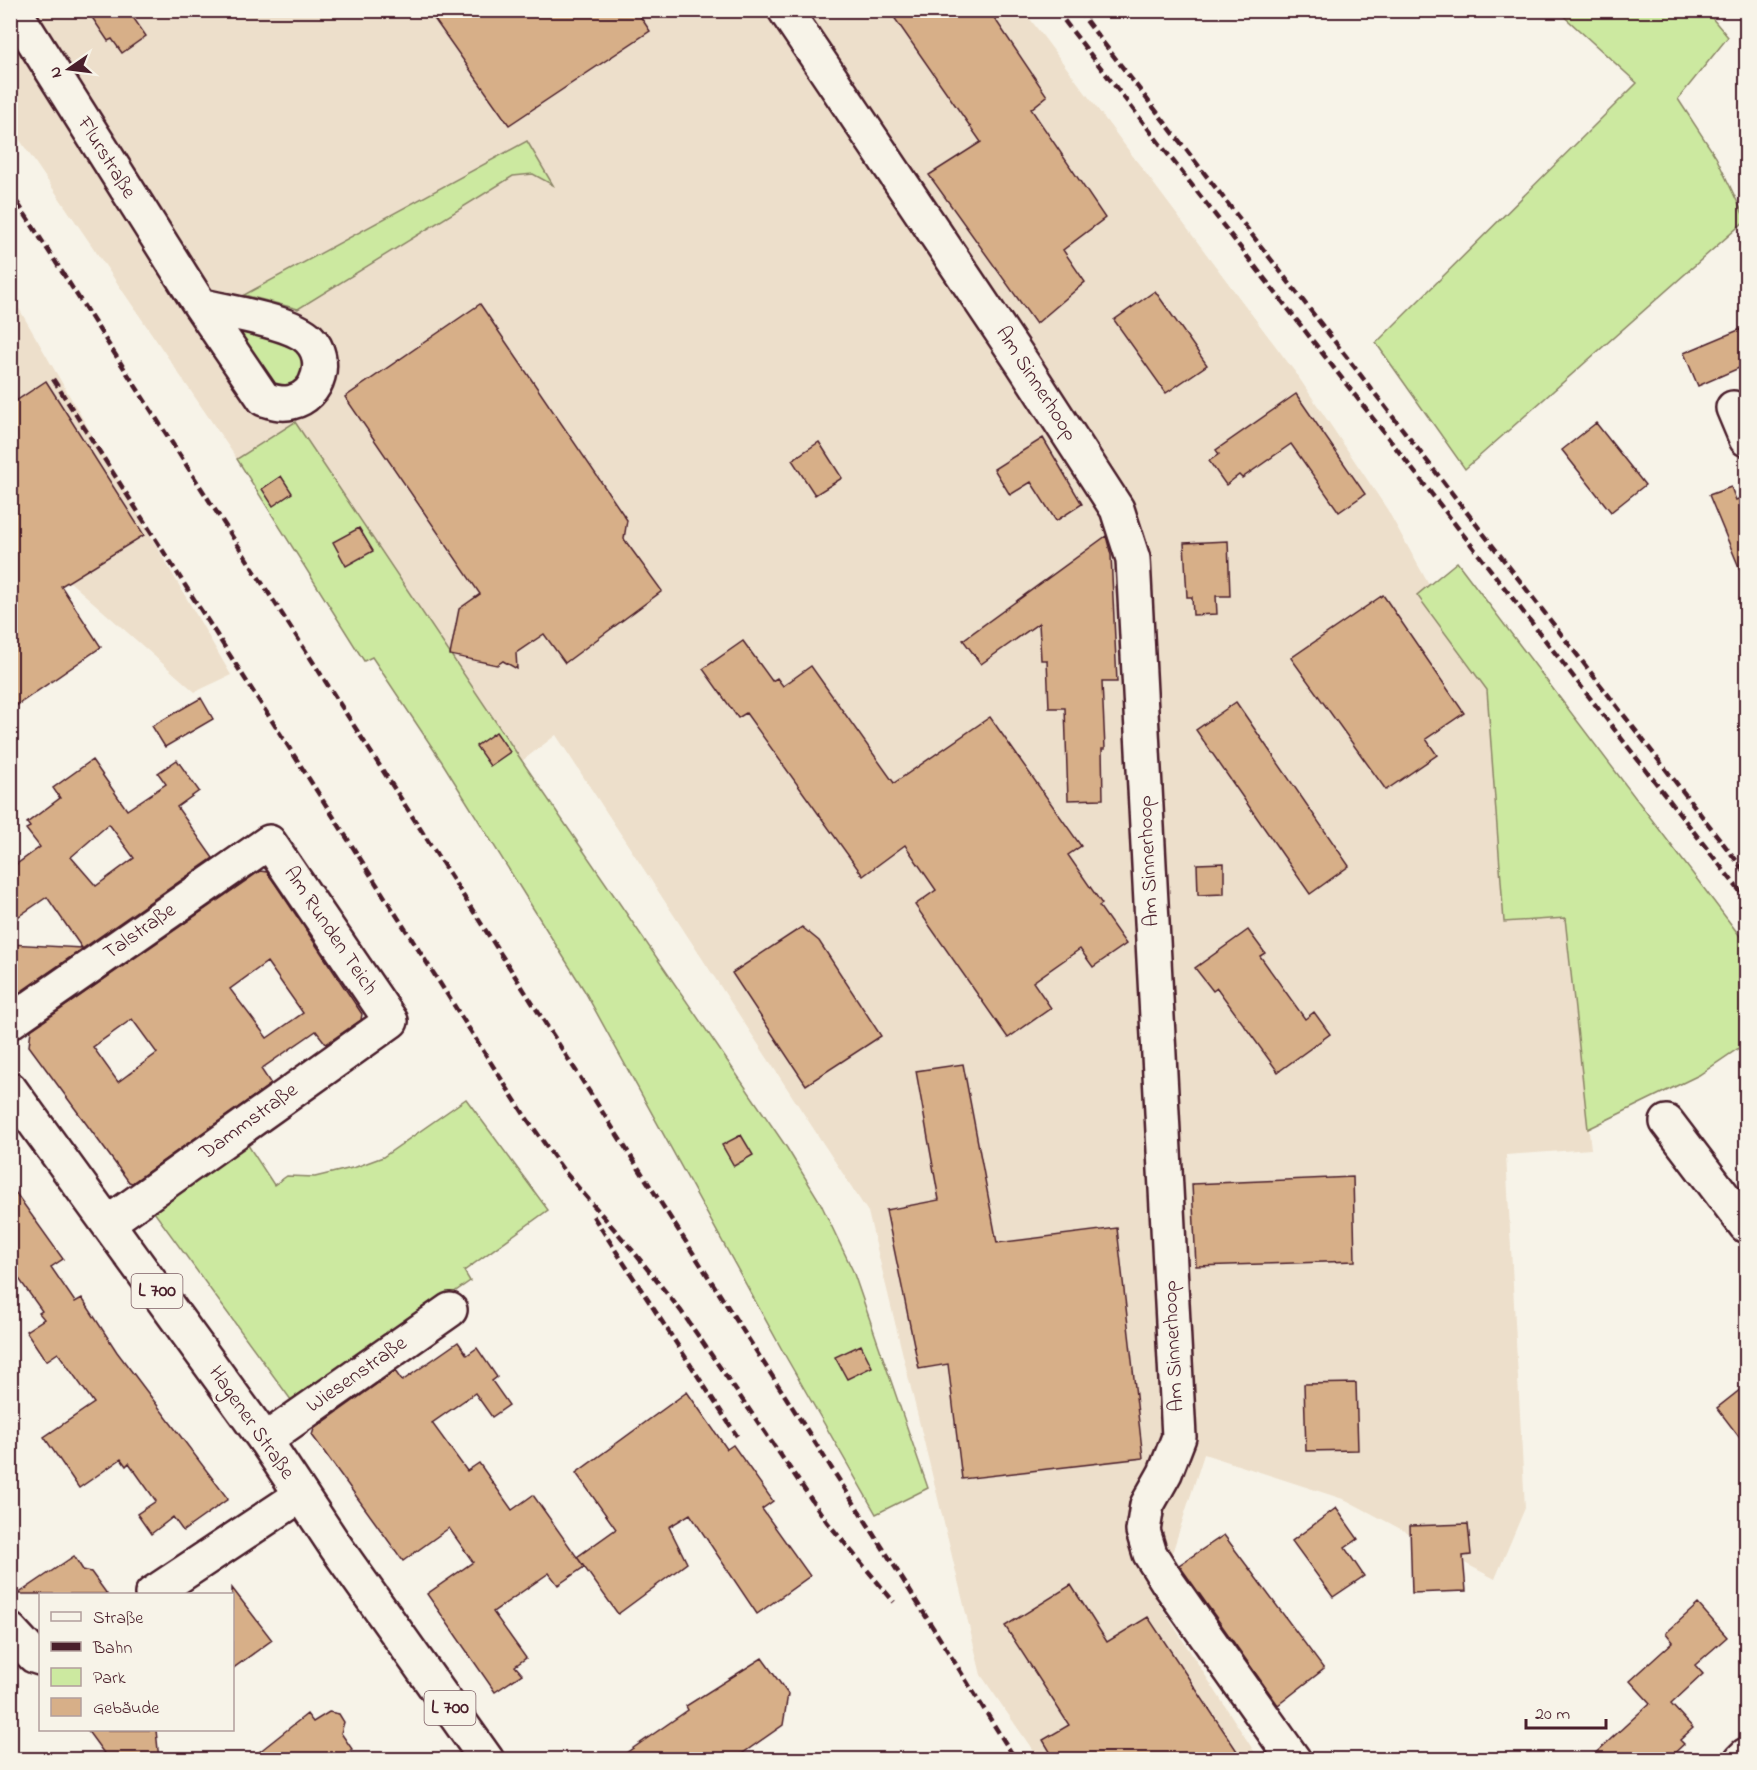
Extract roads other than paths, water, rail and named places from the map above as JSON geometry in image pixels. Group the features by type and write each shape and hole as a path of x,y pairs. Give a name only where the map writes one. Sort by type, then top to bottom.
{"street":[{"name":"Flurstraße","path":"14,10 200,306"},
{"name":"Am Sinnerhoop","path":"785,10 1023,364 1117,509 1133,559 1179,1437 1165,1473 1147,1505 1143,1531 1150,1554 1167,1581 1294,1760"},
{"path":"1733,408 1746,439"},
{"name":"Am Runden Teich","path":"269,842 391,1021"},
{"name":"Talstraße","path":"10,1022 269,842"},
{"name":"Dammstraße","path":"108,1223 391,1021"},
{"name":"Hagener Straße","path":"10,1089 265,1440 487,1760"},
{"path":"1667,1122 1746,1226"},
{"name":"Wiesenstraße","path":"265,1440 450,1310"},
{"path":"154,1593 301,1495"},
{"path":"10,1630 34,1656 39,1658"},
{"path":"1741,1760 1746,1755"}],"railway":[{"path":"1056,10 1746,899"},
{"path":"1078,10 1746,873"},
{"path":"10,191 888,1556 1016,1760"},
{"path":"53,379 525,1116 564,1171 681,1311 827,1522 894,1602"},
{"path":"593,1216 737,1436"}]}
